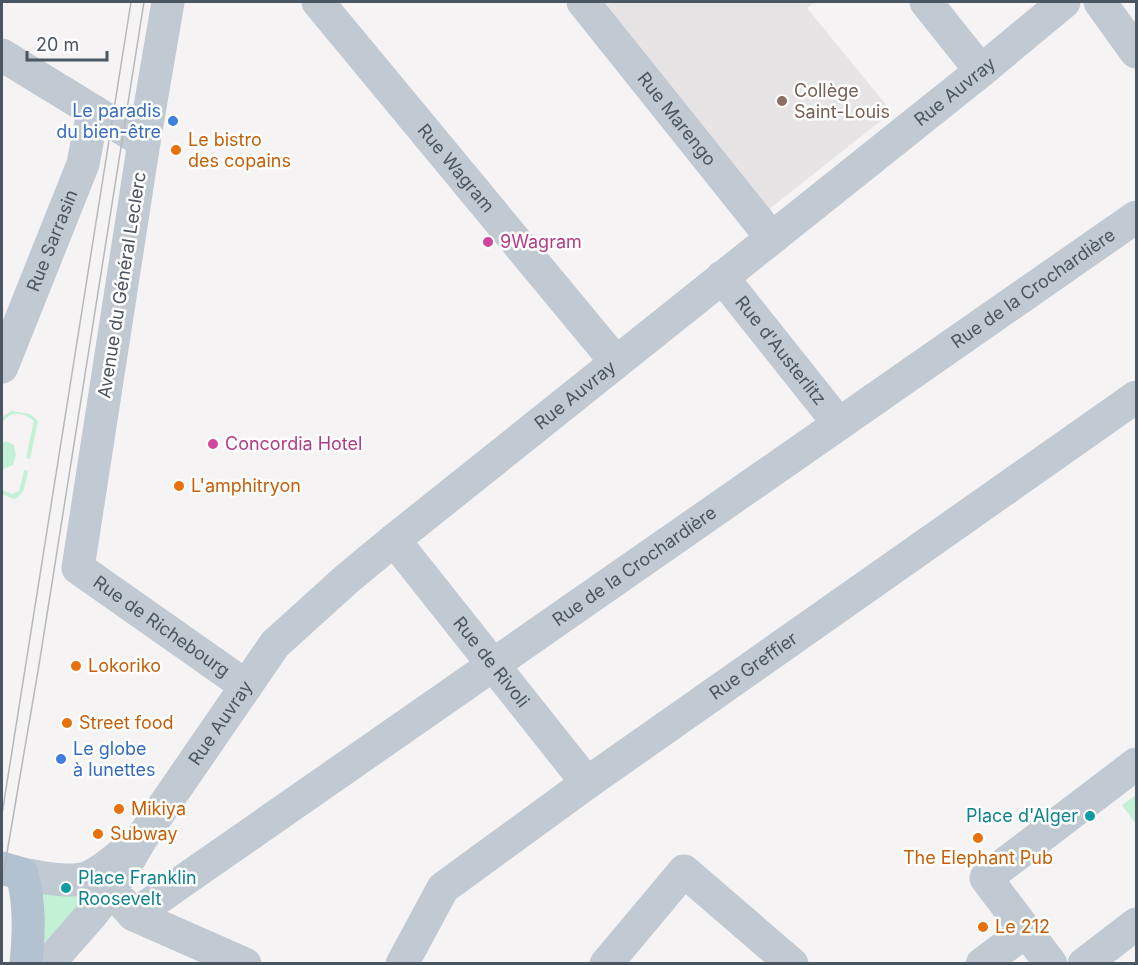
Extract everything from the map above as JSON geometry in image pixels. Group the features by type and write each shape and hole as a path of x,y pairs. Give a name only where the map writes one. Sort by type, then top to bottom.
{"main road":[{"path":"12,871 27,893 29,914 26,963"}],"street":[{"name":"Avenue du Général Leclerc","path":"78,568 168,2"},
{"name":"Rue Wagram","path":"318,2 616,362"},
{"name":"Rue Marengo","path":"583,2 771,237"},
{"path":"926,2 981,71"},
{"name":"Rue Auvray","path":"117,872 275,644 394,540 981,71 1064,2"},
{"path":"1100,2 1137,52"},
{"path":"2,55 144,142"},
{"name":"Rue Sarrasin","path":"2,367 83,164 93,111"},
{"name":"Rue de la Crochardière","path":"134,915 1137,217"},
{"name":"Rue d'Austerlitz","path":"722,277 839,424"},
{"name":"Rue Greffier","path":"402,963 443,888 587,783 1137,397"},
{"name":"Rue de Rivoli","path":"394,540 587,783"},
{"name":"Rue de Richebourg","path":"78,568 246,686"},
{"path":"1051,963 986,879 1137,765"},
{"path":"12,871 55,878 79,879 95,874 117,872"},
{"path":"606,963 684,871 792,963"},
{"path":"117,872 127,909 134,915 244,963"},
{"path":"48,963 92,914 117,872"},
{"path":"1084,963 1137,924"},
{"path":"982,963 1026,930"}],"shaded area":[{"name":"Collège Saint-Louis","path":"601,2 815,2 807,8 892,112 768,210"}],"green space":[{"path":"12,411 30,414 38,421 30,459 26,458 34,421 21,414 16,414 8,416 2,424 2,417"},
{"path":"6,441 14,445 16,455 13,465 3,469 2,443"},
{"path":"24,470 28,471 20,495 13,499 2,494 2,490 12,494 19,491"},
{"path":"1136,795 1136,824 1122,805"},
{"path":"111,875 37,960 36,886"}],"tram line":[{"path":"2,814 131,2"},
{"path":"2,882 39,665 144,2"}],"place":[{"name":"Collège Saint-Louis","path":"782,101"},
{"name":"Le paradis du bien-être","path":"173,121"},
{"name":"Le bistro des copains","path":"176,150"},
{"name":"9Wagram","path":"488,242"},
{"name":"Concordia Hotel","path":"213,444"},
{"name":"L'amphitryon","path":"179,486"},
{"name":"Lokoriko","path":"76,666"},
{"name":"Street food","path":"67,723"},
{"name":"Le globe à lunettes","path":"61,759"},
{"name":"Mikiya","path":"119,809"},
{"name":"Place d'Alger","path":"1090,816"},
{"name":"Subway","path":"98,834"},
{"name":"The Elephant Pub","path":"978,838"},
{"name":"Place Franklin Roosevelt","path":"66,888"},
{"name":"Le 212","path":"983,927"}]}
